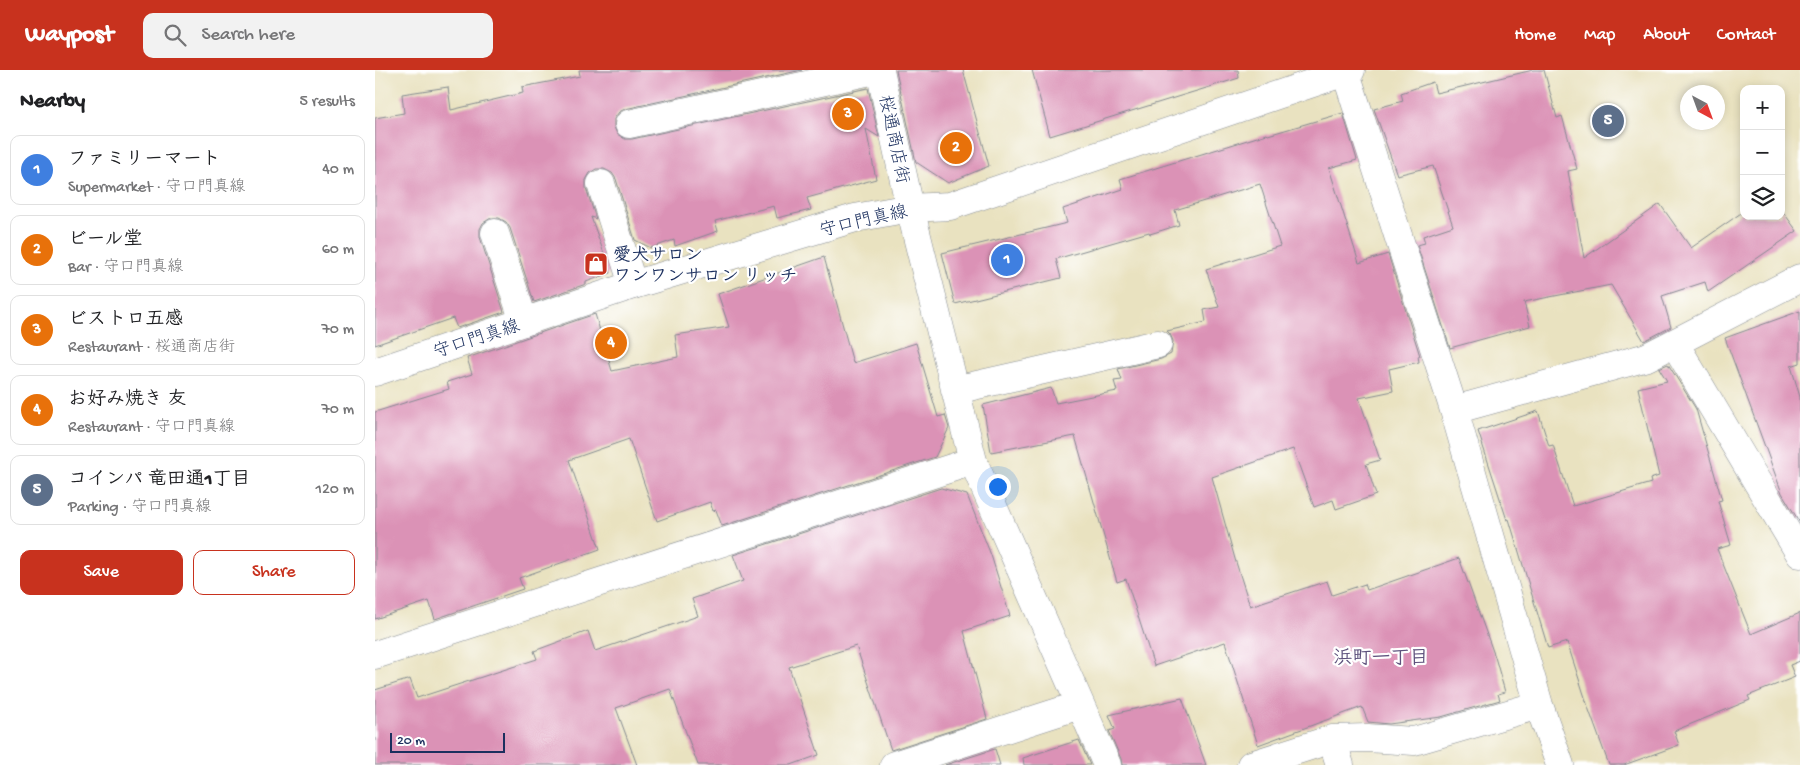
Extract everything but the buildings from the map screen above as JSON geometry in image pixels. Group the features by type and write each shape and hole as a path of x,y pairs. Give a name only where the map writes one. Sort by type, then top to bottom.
{"street":[{"path":"629,124 875,70"},
{"name":"桜通商店街","path":"880,70 910,208 973,461 1107,765"},
{"path":"1347,71 1454,410 1539,705 1560,765"},
{"name":"守口門真線","path":"375,372 633,285 855,218 910,208 950,206 1347,71"},
{"path":"601,184 633,285"},
{"path":"495,233 524,322"},
{"path":"1454,410 1647,357 1800,278"},
{"path":"955,390 1158,344"},
{"path":"1675,344 1800,554"},
{"path":"375,655 973,461"},
{"path":"893,765 1080,704"},
{"path":"1251,765 1332,739 1367,738 1414,741 1539,705"},
{"path":"1332,739 1340,765"}],"place":[{"name":"ビストロ五感","path":"848,114"},
{"name":"コインパ 竜田通1丁目","path":"1608,121"},
{"name":"ビール堂","path":"956,148"},
{"name":"ファミリーマート","path":"1007,260"},
{"name":"愛犬サロン ワンワンサロン リッチ","path":"596,264"},
{"name":"お好み焼き 友","path":"611,343"}],"district":[{"name":"浜町一丁目","path":"1381,656"}]}
